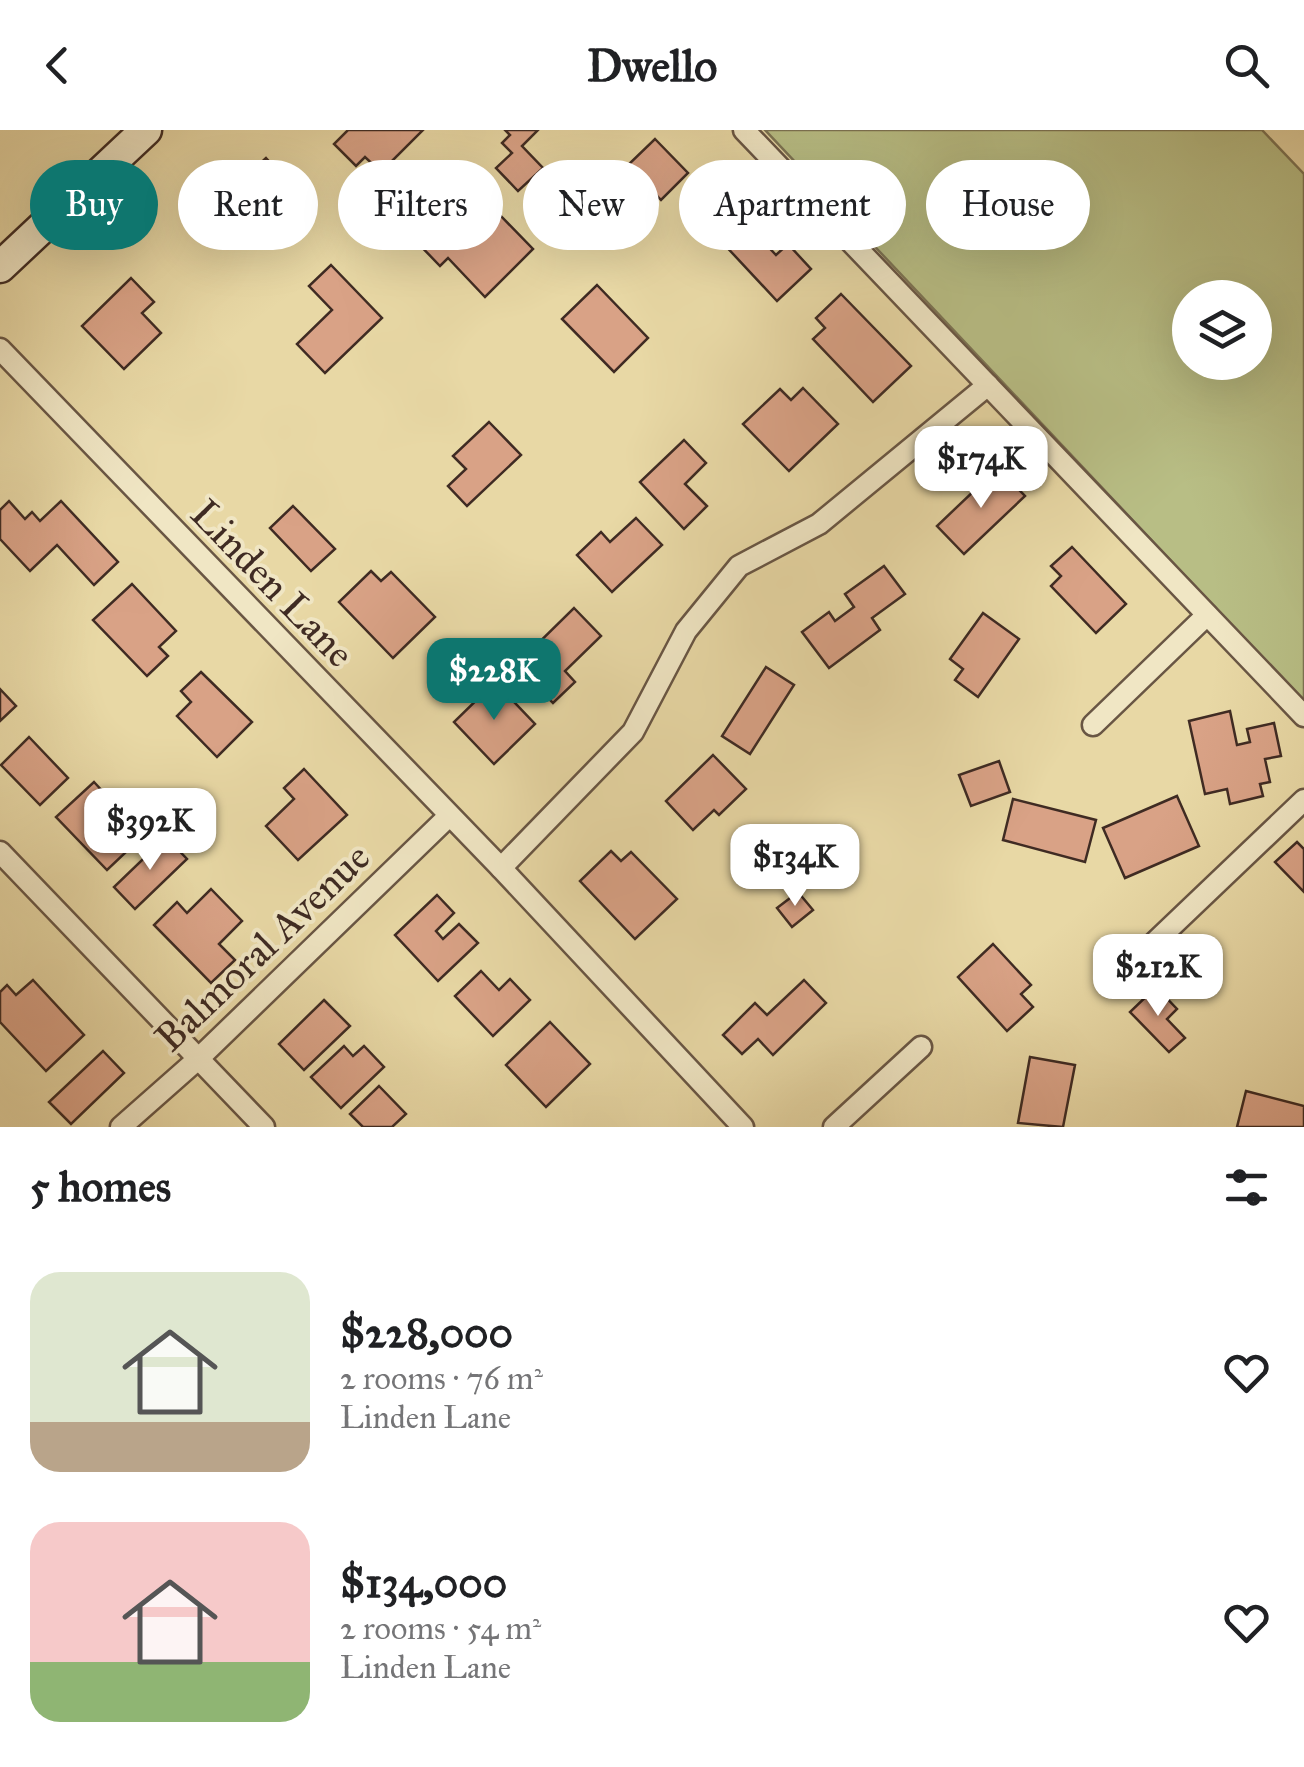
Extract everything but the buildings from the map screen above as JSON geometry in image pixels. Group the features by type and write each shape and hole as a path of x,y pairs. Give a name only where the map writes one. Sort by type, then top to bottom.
{"street":[{"path":"0,267 146,130"},
{"path":"744,130 1304,716"},
{"name":"Linden Lane","path":"0,349 501,868 743,1127"},
{"path":"501,868 633,732 686,631 740,566 819,524 988,385"},
{"path":"1093,724 1207,615"},
{"path":"1110,985 1304,800"},
{"name":"Balmoral Avenue","path":"121,1127 198,1059 449,816"},
{"path":"0,852 264,1127"},
{"path":"834,1127 921,1047"}],"green space":[{"path":"765,130 1262,130 1304,174 1304,702 878,250 906,250 906,160 793,160"}]}
